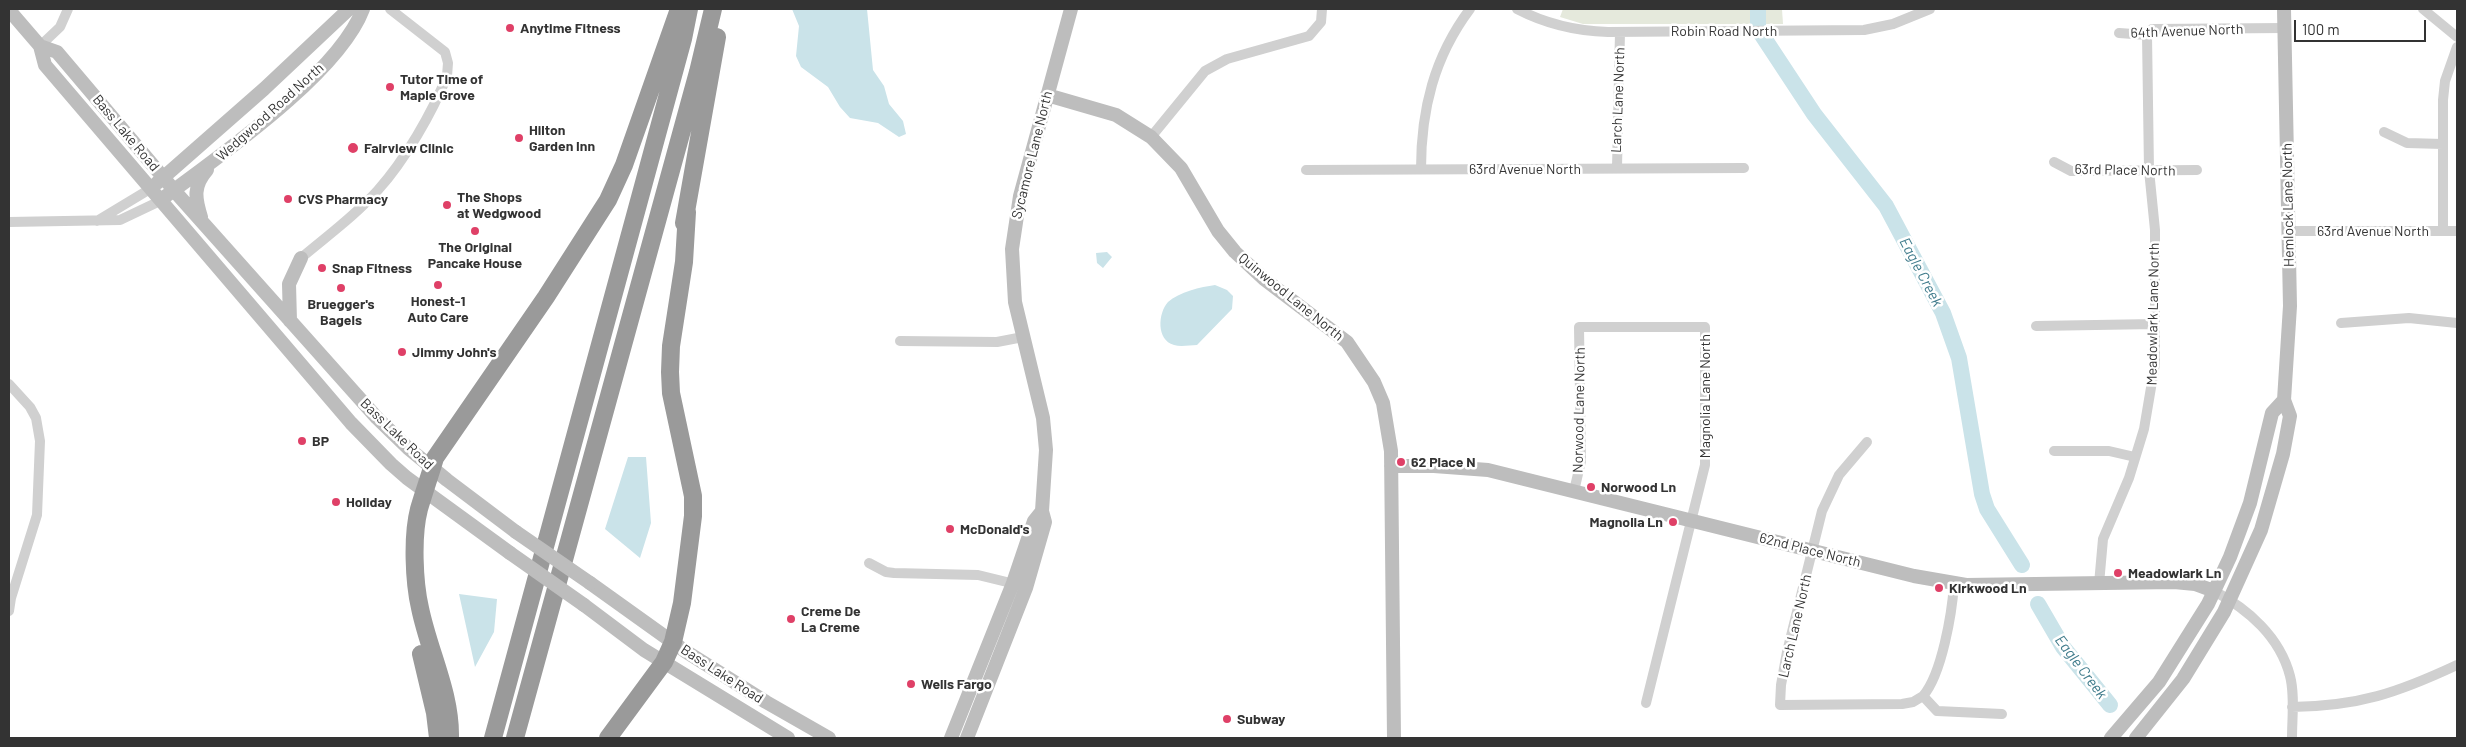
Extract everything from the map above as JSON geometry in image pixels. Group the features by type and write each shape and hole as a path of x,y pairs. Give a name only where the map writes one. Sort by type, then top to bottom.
{"highway":[{"path":"450,738 444,691 420,608 416,543 419,510 435,458 546,297 608,200 624,165 679,9"},
{"path":"493,738 605,330 683,39 689,9"},
{"path":"515,738 698,72 713,9"},
{"path":"608,738 664,662 673,642 682,603 688,538 681,492 660,397 659,361 668,297 687,212 722,9"},
{"path":"420,608 414,630 435,713 438,738"}],"main road":[{"name":"Wedgwood Road North","path":"150,189 252,100 349,9"},
{"name":"Wedgwood Road North","path":"160,201 216,160 298,90 323,65 358,23 363,9"},
{"name":"Sycamore Lane North","path":"967,738 1020,585 1045,522 1042,511 1046,460 1044,430 1038,394 1014,302 1012,276 1014,222 1070,9"},
{"name":"Hemlock Lane North","path":"2136,738 2183,679 2212,635 2231,599 2258,537 2278,475 2290,416 2284,400 2290,325 2284,9"},
{"name":"Bass Lake Road","path":"9,10 40,46 45,65 351,422 391,464 510,553 664,662 788,738"},
{"name":"Bass Lake Road","path":"40,46 57,52 174,190 290,321 382,423 432,468 516,532 590,582 673,642 766,702 829,738"},
{"name":"Quinwood Lane North","path":"1047,94 1116,115 1152,137 1181,168 1218,231 1235,252 1264,279 1342,338 1355,353 1374,382 1383,403 1389,430 1392,466 1394,738"},
{"path":"202,222 196,202 196,187 201,176 216,160"},
{"path":"290,321 289,284 301,258"},
{"name":"Hemlock Lane North","path":"2111,738 2142,704 2175,659 2214,591 2233,550 2253,494 2272,413 2284,400"},
{"name":"62nd Place North","path":"1392,466 1434,466 1488,470 1914,576 1954,584 2185,583 2204,586 2214,591"},
{"name":"Sycamore Lane North","path":"951,738 1020,585"}],"street":[{"path":"40,46 60,27 68,9"},
{"path":"301,258 376,192 392,174 409,147 447,76 448,63 445,52 390,9"},
{"path":"1152,137 1204,71 1214,64 1302,40 1314,32 1321,22 1322,9"},
{"path":"1421,169 1423,124 1428,96 1447,44 1470,9"},
{"name":"Robin Road North","path":"1518,9 1559,26 1584,31 1620,32 1864,30 1893,24 1930,9"},
{"path":"2423,9 2457,37"},
{"name":"64th Avenue North","path":"2119,33 2148,36 2152,30 2285,28"},
{"name":"Larch Lane North","path":"1616,168 1620,32"},
{"name":"Meadowlark Lane North","path":"2099,584 2103,539 2136,457 2150,401 2154,364 2155,230 2149,170 2148,36"},
{"path":"2443,231 2445,81 2457,47"},
{"path":"2384,132 2407,143 2443,144"},
{"name":"63rd Place North","path":"2054,162 2071,171 2197,170"},
{"name":"63rd Avenue North","path":"1306,170 1744,168"},
{"path":"97,220 150,189"},
{"path":"9,222 97,220 108,222 124,219 160,201"},
{"name":"63rd Avenue North","path":"2289,231 2457,231"},
{"path":"2340,322 2409,318 2457,322"},
{"path":"2036,326 2155,324"},
{"name":"Norwood Lane North","path":"1574,491 1581,461 1580,327"},
{"name":"Magnolia Lane North","path":"1580,327 1705,327 1706,453 1646,702"},
{"path":"900,341 997,342 1023,337"},
{"path":"9,384 22,396 36,418 40,441 40,487 38,515 11,598 9,612"},
{"name":"Larch Lane North","path":"1867,442 1843,469 1829,493 1812,551 1787,652 1781,685 1780,705 1902,704 1913,702 1922,696"},
{"path":"2054,451 2109,451 2136,457"},
{"path":"869,563 886,572 978,575 1020,585"},
{"path":"1954,584 1946,634 1931,684 1922,696 1936,711 2002,714"},
{"name":"62nd Place North","path":"2214,591 2231,599"},
{"path":"2231,599 2257,620 2276,646 2290,676 2292,738"},
{"path":"2292,707 2323,706 2385,695 2457,665"}],"shaded area":[{"path":"1563,9 1782,9 1783,24 1583,24 1560,17"}],"water":[{"path":"792,9 867,9 873,70 884,86 889,104 903,121 906,134 899,137 878,123 850,118 840,107 828,87 801,67 796,56 799,26"},
{"path":"1107,252 1112,257 1103,268 1097,263 1096,253"},
{"path":"1215,285 1227,290 1233,296 1232,309 1197,345 1177,346 1168,342 1164,338 1160,326 1162,313 1168,302 1184,293"},
{"path":"628,457 646,457 651,523 640,558 605,529"},
{"path":"459,594 497,599 494,632 475,667"}],"waterway":[{"name":"Eagle Creek","path":"1758,9 1758,29 1814,114 1886,206 1943,313 1959,358 1982,494 1987,509 2022,565"},
{"name":"Eagle Creek","path":"2038,604 2063,647 2110,705"}],"place":[{"name":"Anytime Fitness","path":"510,28"},
{"name":"Tutor Time of Maple Grove","path":"390,87"},
{"name":"Hilton Garden Inn","path":"519,138"},
{"name":"Fairview Clinic","path":"353,148"},
{"name":"CVS Pharmacy","path":"288,199"},
{"name":"The Shops at Wedgwood","path":"447,205"},
{"name":"The Original Pancake House","path":"475,231"},
{"name":"Snap Fitness","path":"322,268"},
{"name":"Honest-1 Auto Care","path":"438,285"},
{"name":"Bruegger's Bagels","path":"341,288"},
{"name":"Jimmy John's","path":"402,352"},
{"name":"BP","path":"302,441"},
{"name":"62 Place N","path":"1401,462"},
{"name":"Norwood Ln","path":"1591,487"},
{"name":"Holiday","path":"336,502"},
{"name":"Magnolia Ln","path":"1673,522"},
{"name":"McDonald's","path":"950,529"},
{"name":"Meadowlark Ln","path":"2118,573"},
{"name":"Kirkwood Ln","path":"1939,588"},
{"name":"Creme De La Creme","path":"791,619"},
{"name":"Wells Fargo","path":"911,684"},
{"name":"Subway","path":"1227,719"}]}
